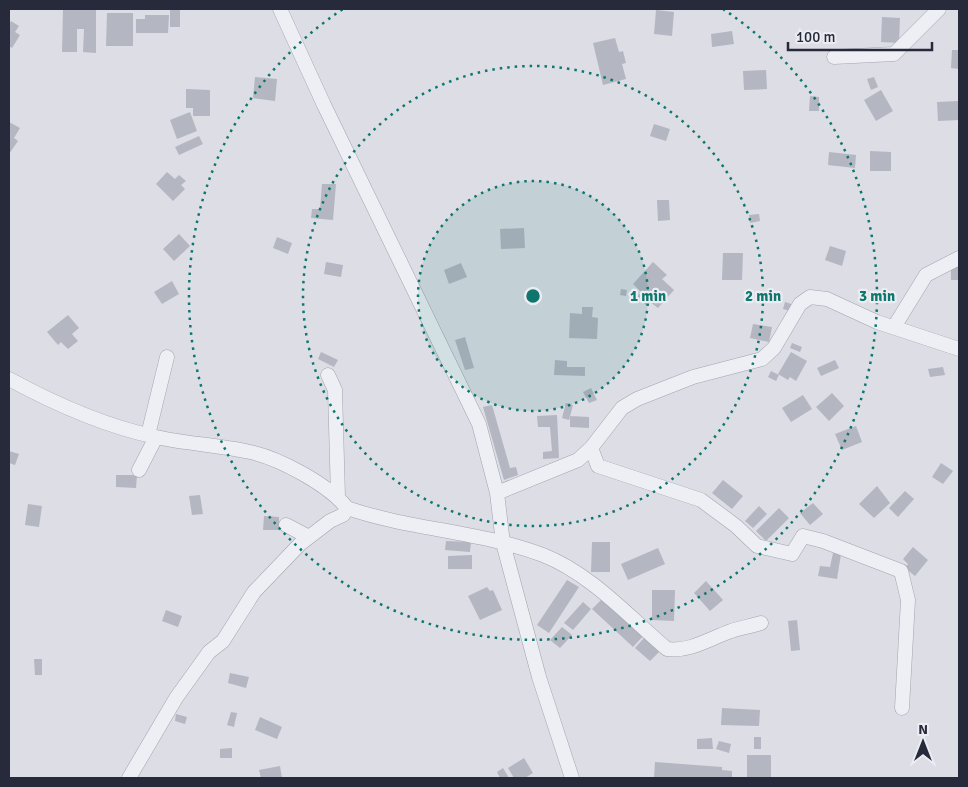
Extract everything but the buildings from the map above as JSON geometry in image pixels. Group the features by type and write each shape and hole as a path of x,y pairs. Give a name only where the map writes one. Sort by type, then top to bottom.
{"street":[{"path":"280,9 324,104 443,346 478,424 497,493 503,543 539,677 572,778"},
{"path":"834,57 894,54 939,9"},
{"path":"894,327 926,275 959,258"},
{"path":"497,493 562,468 591,448 622,408 637,399 693,377 762,359 774,348 800,304 810,297 826,298 877,322 959,349"},
{"path":"140,470 152,436 167,357"},
{"path":"328,375 336,390 338,497"},
{"path":"9,379 62,406 152,436 252,452 314,480 338,497 347,508 391,522 503,543 544,556 605,593 667,649 676,650 693,647 730,632 761,623"},
{"path":"591,448 598,466 701,500 736,526 757,546 792,554 803,536 823,541 901,571 908,600 902,708"},
{"path":"129,778 176,698 209,652 223,640 254,592 270,572 309,538 343,515 347,508"},
{"path":"286,525 309,538"}]}
